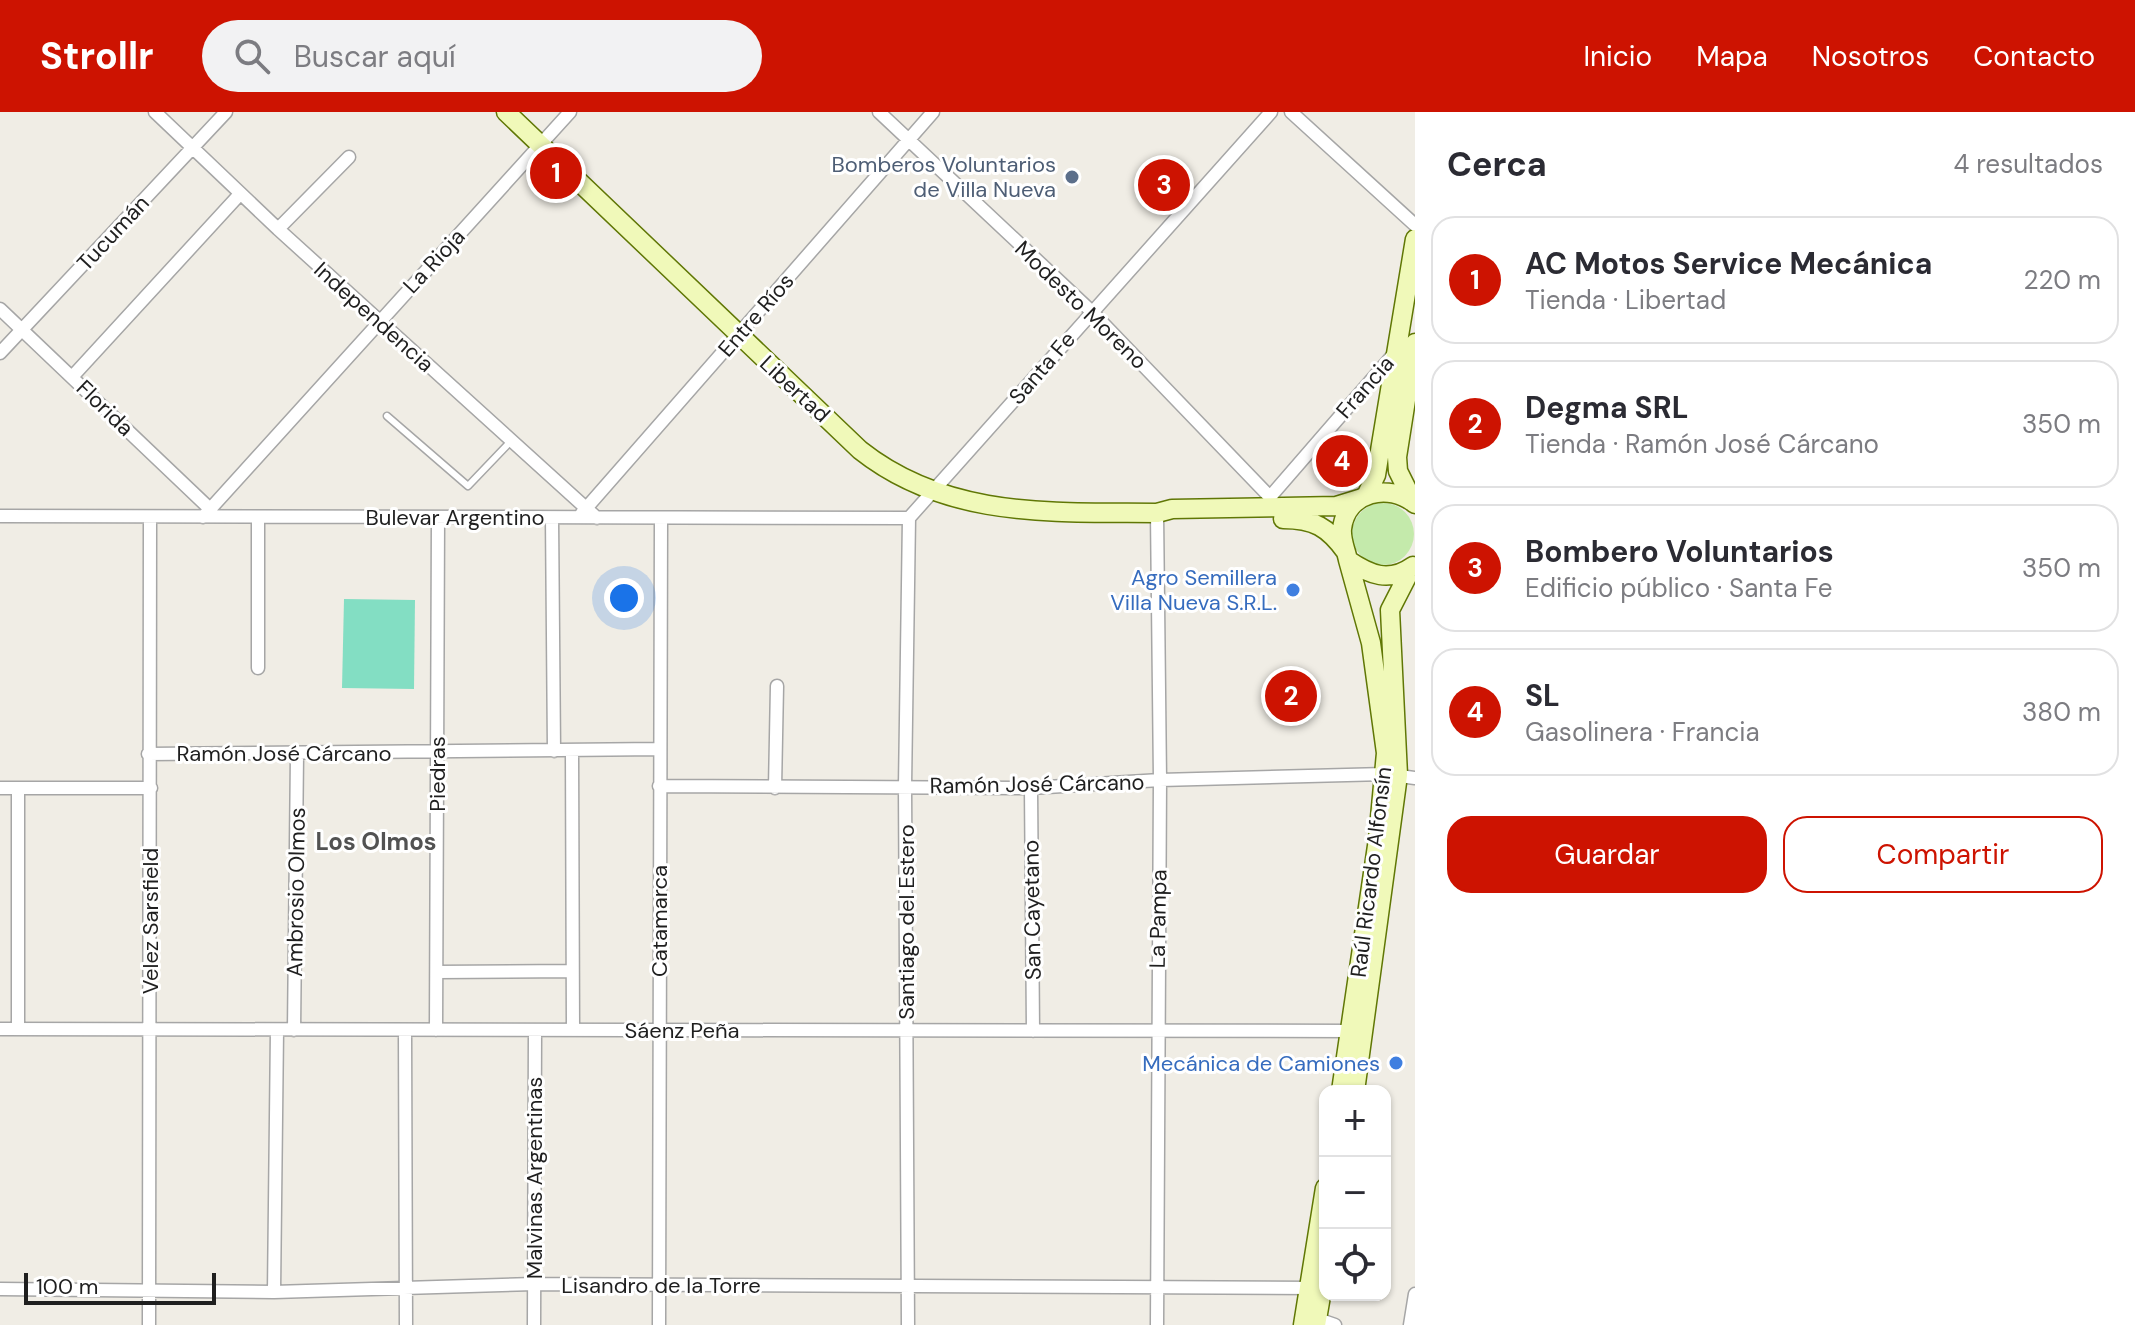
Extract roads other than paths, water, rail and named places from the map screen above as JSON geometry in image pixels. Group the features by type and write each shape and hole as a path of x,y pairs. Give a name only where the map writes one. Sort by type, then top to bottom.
{"main road":[{"name":"Libertad","path":"506,112 860,450 890,471 934,492 979,506 1017,511 1157,513 1172,509 1270,502 1336,506 1389,491 1415,504"},
{"path":"1414,565 1397,574 1381,576 1347,556 1344,522 1364,497 1376,475 1415,239"},
{"path":"1415,343 1397,457 1398,471 1415,504"},
{"name":"Libertad","path":"1157,513 1173,518 1302,519 1329,529 1347,556"},
{"name":"Raúl Ricardo Alfonsín","path":"1347,556 1376,672 1385,732 1399,776"},
{"name":"Raúl Ricardo Alfonsín","path":"1343,1085 1357,1031 1399,776 1390,610 1414,565"},
{"name":"Raúl Ricardo Alfonsín","path":"1355,1085 1357,1031"},
{"path":"1310,1321 1319,1283"}],"street":[{"name":"Independencia","path":"155,112 240,194 511,441 582,513 597,518 661,518"},
{"name":"Tucumán","path":"0,353 226,112"},
{"name":"La Rioja","path":"206,512 570,112"},
{"name":"Modesto Moreno","path":"879,112 1091,311 1270,502"},
{"name":"Entre Ríos","path":"582,513 933,112"},
{"name":"Santa Fe","path":"909,518 1271,112"},
{"path":"1291,112 1415,225"},
{"path":"278,229 349,157"},
{"path":"72,377 240,194"},
{"name":"Florida","path":"0,309 206,512"},
{"name":"Francia","path":"1270,502 1397,350"},
{"name":"Bulevar Argentino","path":"0,516 150,517 206,512 258,517 552,518 582,513"},
{"name":"La Pampa","path":"1157,513 1160,780 1156,1031 1157,1325"},
{"name":"Velez Sarsfield","path":"149,1325 150,517"},
{"path":"258,517 258,668"},
{"name":"Piedras","path":"436,1030 438,517"},
{"path":"552,518 554,751"},
{"path":"661,518 909,518"},
{"name":"Catamarca","path":"659,1325 661,518"},
{"name":"Santiago del Estero","path":"908,1325 905,786 909,518"},
{"path":"775,788 777,686"},
{"name":"Ramón José Cárcano","path":"148,754 660,749"},
{"path":"572,751 573,1030"},
{"name":"Ambrosio Olmos","path":"294,1030 297,754"},
{"name":"Ramón José Cárcano","path":"659,786 1031,788 1160,780 1399,776"},
{"path":"0,788 151,788"},
{"path":"18,788 18,1029"},
{"name":"San Cayetano","path":"1031,788 1033,1031"},
{"path":"437,972 572,971"},
{"name":"Sáenz Peña","path":"0,1029 1357,1031"},
{"path":"274,1292 277,1030"},
{"path":"405,1030 406,1325"},
{"name":"Malvinas Argentinas","path":"534,1325 535,1030"},
{"name":"Lisandro de la Torre","path":"0,1289 274,1292 534,1284 1156,1288 1319,1283"},
{"path":"1410,1325 1415,1294"},
{"path":"1310,1321 1335,1325"}],"lane":[{"path":"387,416 468,486 511,441"}],"place":[{"name":"AC Motos Service Mecánica","path":"556,173"},
{"name":"Bomberos Voluntarios de Villa Nueva","path":"1072,177"},
{"name":"Bombero Voluntarios","path":"1164,185"},
{"name":"SL","path":"1342,461"},
{"name":"Agro Semillera Villa Nueva S.R.L.","path":"1293,590"},
{"name":"Degma SRL","path":"1291,696"},
{"name":"Mecánica de Camiones","path":"1396,1063"}],"district":[{"name":"Los Olmos","path":"376,841"}]}
